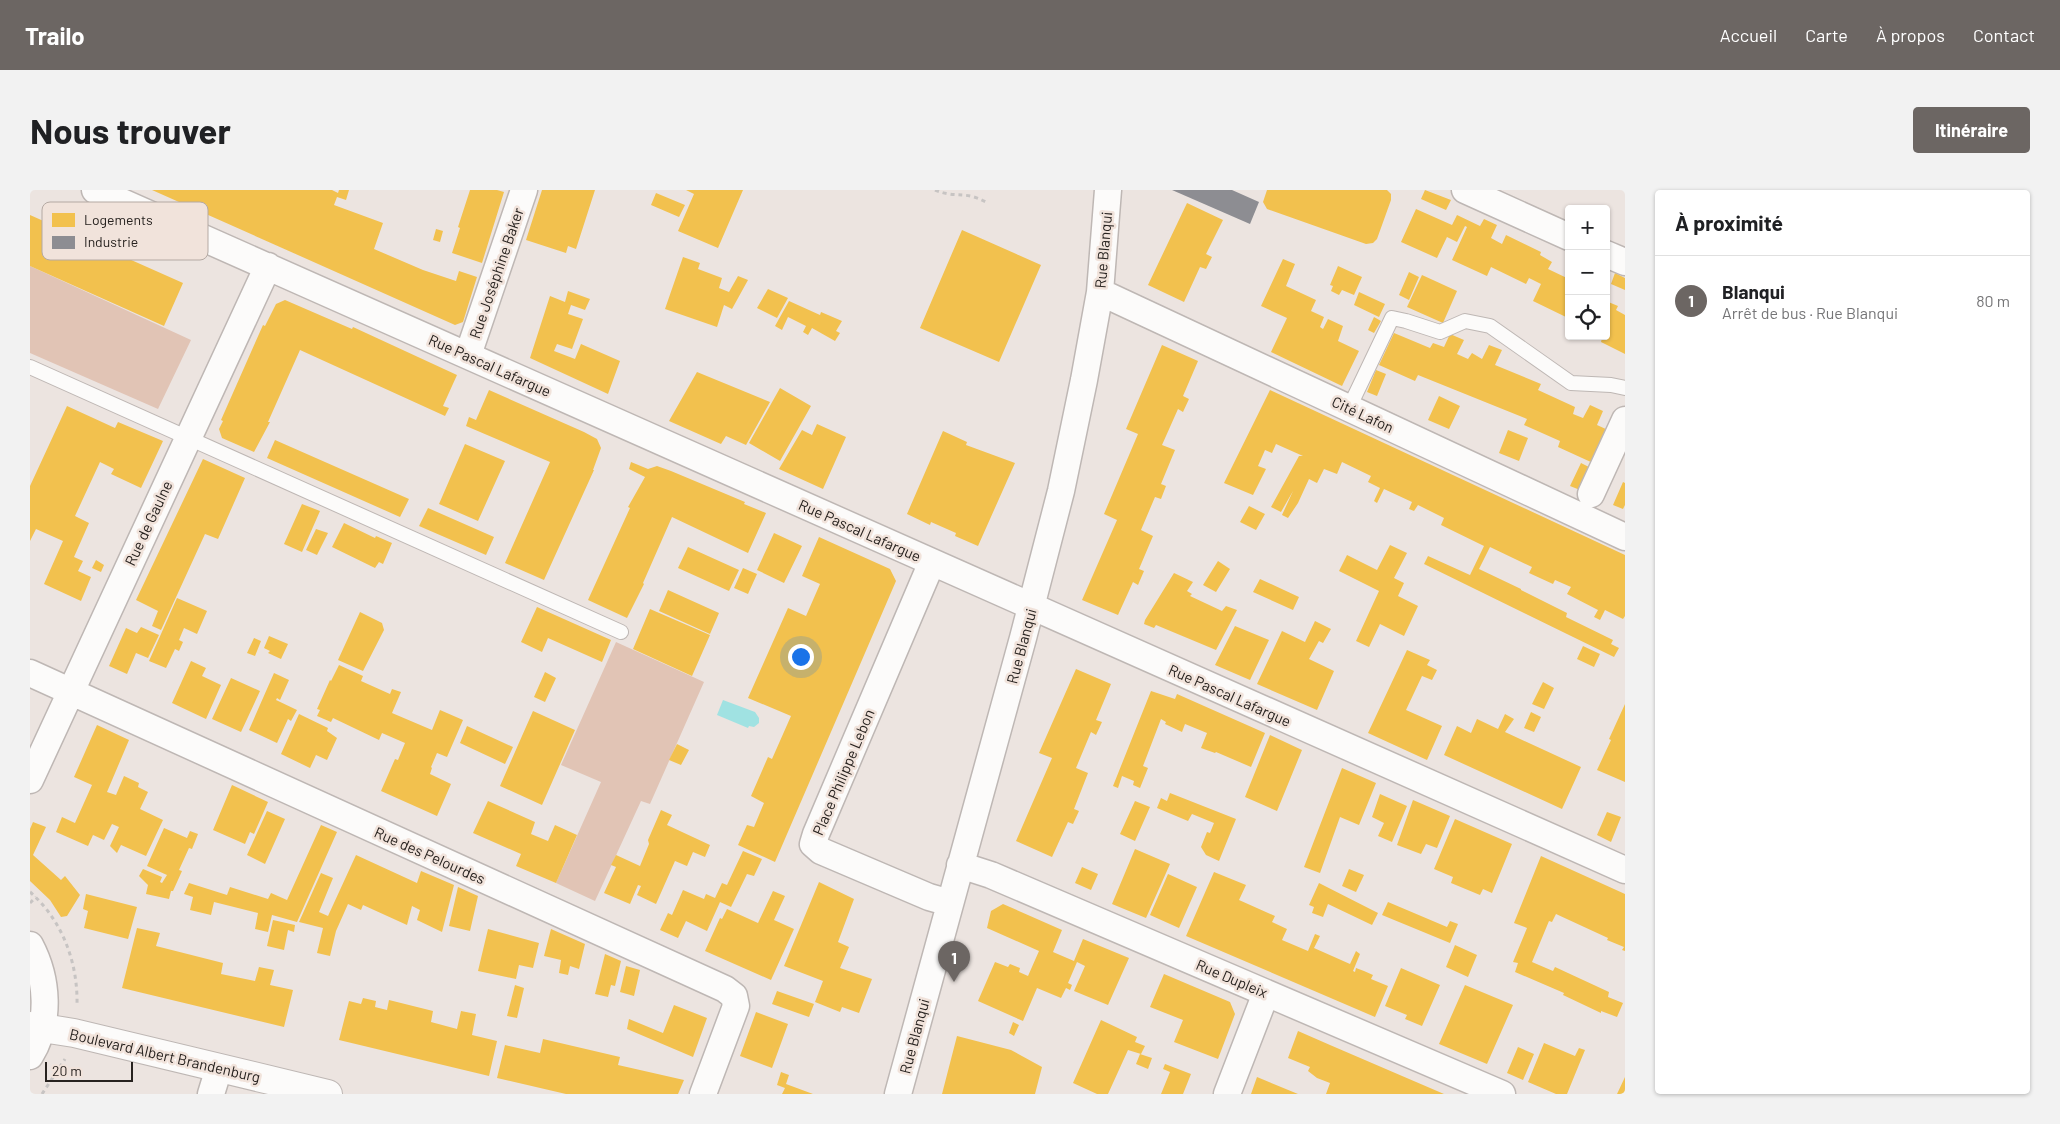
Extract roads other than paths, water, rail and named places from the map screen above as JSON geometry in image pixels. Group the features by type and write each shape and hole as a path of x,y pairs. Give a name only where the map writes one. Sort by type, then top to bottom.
{"street":[{"name":"Rue Pascal Lafargue","path":"95,190 122,202"},
{"name":"Rue Joséphine Baker","path":"468,355 524,190"},
{"name":"Rue Blanqui","path":"898,1094 1061,491 1100,292 1108,190"},
{"path":"1464,190 1565,235"},
{"name":"Rue Pascal Lafargue","path":"208,240 1625,870"},
{"path":"1610,256 1625,262"},
{"name":"Rue de Gaulne","path":"30,780 268,266"},
{"name":"Cité Lafon","path":"1100,292 1625,537"},
{"path":"1591,494 1625,420"},
{"name":"Place Philippe Lebon","path":"932,562 813,844 821,851 929,897 950,903"},
{"name":"Rue des Pelourdes","path":"30,674 725,989 734,996 736,1006 703,1094"},
{"name":"Rue Dupleix","path":"960,865 986,874 1502,1094"},
{"path":"30,945 37,958 43,980 45,1004 36,1026 30,1056"},
{"path":"1227,1094 1266,993"},
{"name":"Boulevard Albert Brandenburg","path":"36,1026 74,1033 328,1094"},
{"path":"212,1094 219,1068"}],"lane":[{"path":"1349,408 1392,318 1440,332 1465,321 1490,326 1571,383 1611,385 1625,388"},
{"path":"30,367 621,632"}],"water":[{"path":"723,700 755,712 759,718 759,723 754,727 749,726 748,728 717,715"}],"place":[{"name":"Blanqui","path":"954,982"}]}
